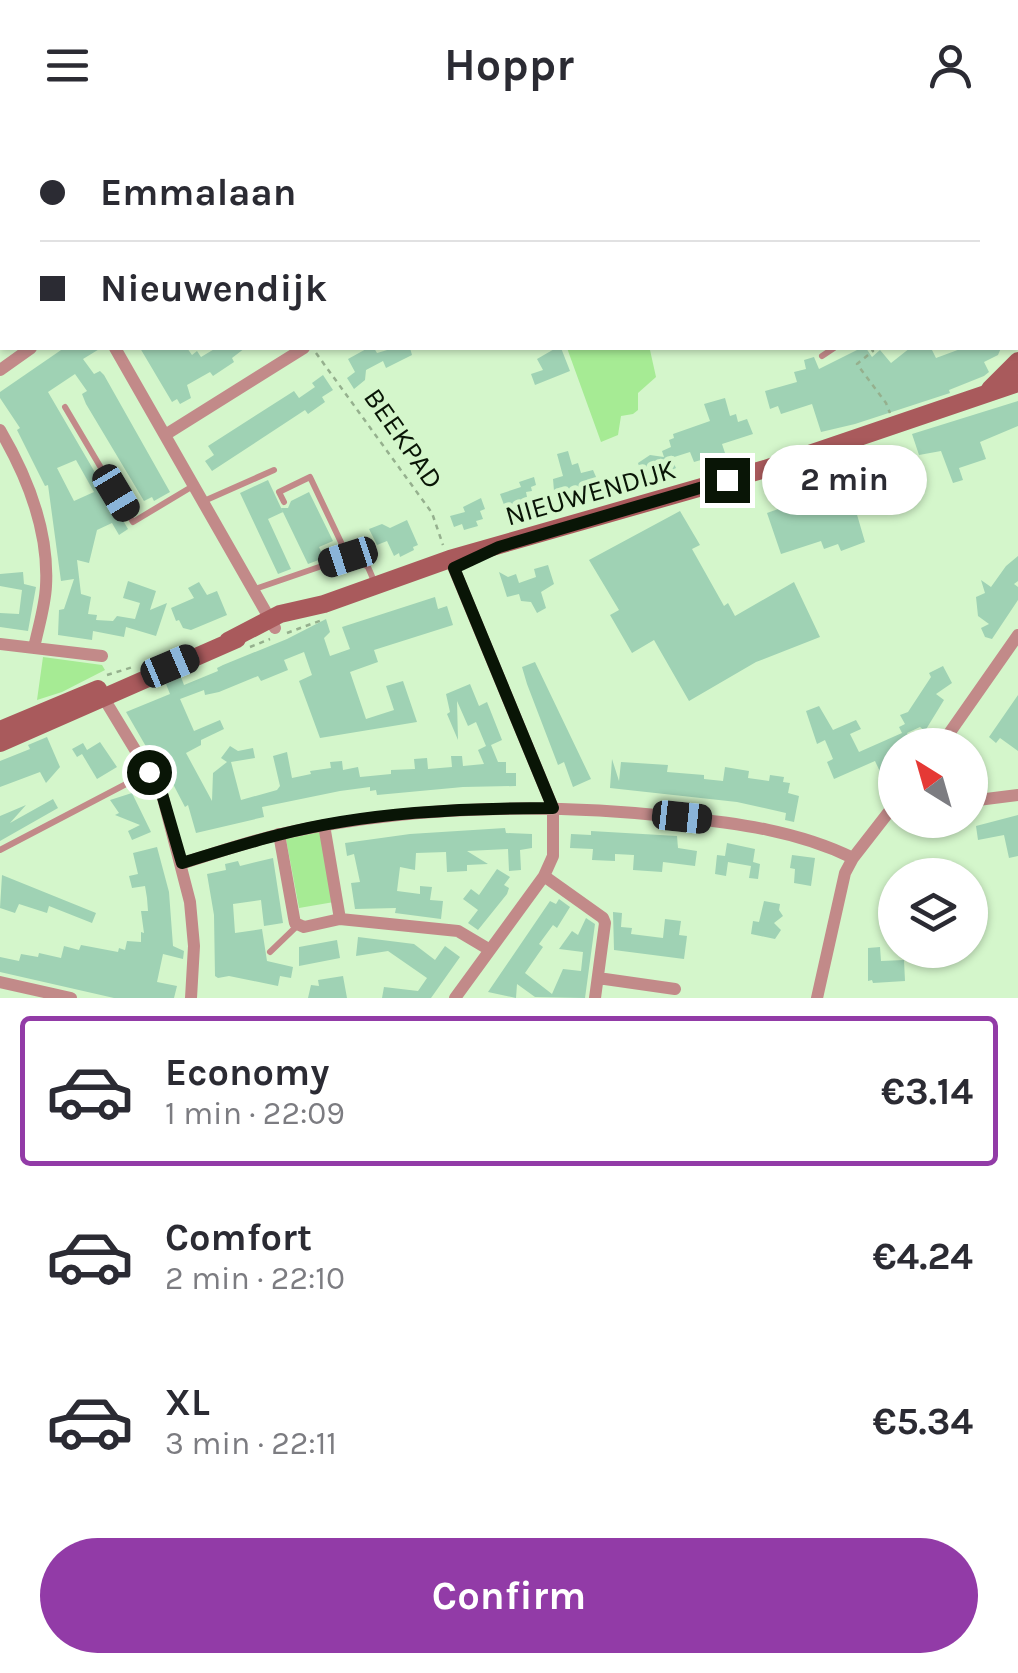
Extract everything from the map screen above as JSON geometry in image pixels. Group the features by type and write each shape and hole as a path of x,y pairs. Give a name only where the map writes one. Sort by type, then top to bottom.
{"main road":[{"name":"NIEUWENDIJK","path":"981,398 1018,361"},
{"name":"NIEUWENDIJK","path":"101,694 236,645 273,623 330,610 384,584 764,469 981,398 1016,381"},
{"path":"0,730 101,694"},
{"path":"0,743 101,694"}],"street":[{"path":"0,370 29,350"},
{"path":"116,350 273,623"},
{"path":"164,435 301,350"},
{"path":"0,430 31,495 40,527 46,586 34,648"},
{"path":"452,564 553,808 553,856 544,876 454,998"},
{"path":"952,728 1018,636"},
{"path":"0,644 102,656"},
{"path":"101,694 162,794 182,863 194,946 191,998"},
{"path":"988,799 1018,795"},
{"path":"182,863 324,825 410,814 553,808 602,809 721,822 808,838 853,858"},
{"path":"324,825 340,919"},
{"path":"817,998 838,897 853,858 878,826"},
{"path":"279,834 298,925 340,919 458,930 490,950"},
{"path":"544,876 605,923 596,998"},
{"path":"598,978 675,989"},
{"path":"0,982 71,998"}],"lane":[{"path":"822,356 831,350"},
{"path":"65,408 133,522 194,485"},
{"path":"204,501 274,470"},
{"path":"284,502 279,492 310,477 348,557 368,568 384,584"},
{"path":"255,589 348,557"},
{"path":"0,850 149,772"},
{"path":"270,952 298,925"}],"path":[{"name":"BEEKPAD","path":"313,350 432,513 452,564"},
{"path":"873,350 857,364 886,403 892,419"},
{"path":"236,645 330,610"}],"green space":[{"path":"568,350 650,350 656,377 638,393 638,410 621,416 618,435 601,442"},
{"path":"43,657 102,665 105,670 37,700"},
{"path":"320,832 334,902 299,908 286,839"}],"building":[{"path":"61,350 98,350 83,359 94,374 100,371 104,375 170,492 154,501 152,497 144,501 86,404 82,394 87,391 75,374 48,392 128,529 119,535 112,523 97,530 89,563 77,560 81,594 91,597 88,614 97,615 96,620 113,621 117,616 135,619 140,603 123,598 128,581 156,591 150,610 167,603 156,636 126,627 124,637 93,631 92,640 58,635 59,610 64,609 74,579 61,581 48,485 45,486 17,430 20,428 0,392","holes":["76,460 94,492 74,501 57,468"]},
{"path":"141,350 188,350 192,355 197,351 201,357 213,350 242,350 232,358 234,362 213,376 210,372 187,385 191,398 180,404 177,399 172,402"},
{"path":"364,350 411,350 412,355 386,368 383,361 366,370 365,380 354,389 347,378 355,372 348,359"},
{"path":"553,350 562,350 570,371 535,385 531,374 543,370 537,359"},
{"path":"857,350 867,350 872,357 880,350 891,363 907,350 932,350 936,358 958,350 1000,350 984,362 989,372 984,376 949,390 950,393 855,424 821,432 812,404 781,414 778,406 770,409 765,391 797,382 794,372 806,369 804,360 814,357 819,369"},
{"path":"323,375 333,390 322,397 325,402 308,414 305,410 212,471 205,461 214,455 208,446 294,391 299,398 315,387 312,383"},
{"path":"725,398 730,416 736,414 738,422 747,419 753,434 722,444 725,453 694,462 690,452 671,458 676,468 657,477 643,478 638,463 650,455 664,457 662,451 671,447 669,440 674,438 673,434 710,421 704,404"},
{"path":"1018,401 1018,426 980,442 986,459 959,468 963,480 953,483 941,451 919,455 912,434"},
{"path":"568,451 572,465 578,463 581,473 593,470 600,486 593,488 594,492 555,503 553,479 563,476 557,454"},
{"path":"534,477 536,485 524,498 527,507 507,513 500,494 521,487 519,482"},
{"path":"268,480 283,512 268,519 291,569 278,574 240,493"},
{"path":"848,484 865,542 841,551 838,544 824,549 821,541 781,554 767,513"},
{"path":"309,492 333,541 319,547 324,558 308,564 281,508 288,508 291,501"},
{"path":"481,498 485,509 480,511 483,519 476,521 478,526 464,530 462,524 454,527 450,516 465,512 463,507"},
{"path":"680,511 700,545 692,549 724,606 728,603 735,616 794,582 820,637 756,662 689,701 654,640 632,653 610,615 619,610 589,560"},
{"path":"407,520 418,545 400,557 399,553 394,556 387,541 377,545 369,529 382,524 390,528"},
{"path":"1018,556 1018,581 1014,584 1018,587 1018,600 992,639 985,637 981,628 989,624 978,616 976,597 985,593 981,580 991,587"},
{"path":"548,565 554,584 541,592 546,608 537,613 531,602 521,601 519,594 507,597 499,572 508,577 516,574 519,583 536,577 534,569"},
{"path":"23,572 24,584 36,587 28,631 0,627 0,613 19,614 22,590 0,586 0,574"},
{"path":"199,582 207,595 217,591 227,615 191,630 183,628 171,608 194,598 188,588"},
{"path":"435,597 438,609 447,606 453,625 374,650 378,662 350,672 366,719 394,710 386,686 403,681 417,722 320,738 299,681 312,675 304,652 284,660 288,670 261,681 258,676 219,692 205,695 204,690 180,699 194,731 220,720 224,729 186,753 212,801 213,773 227,762 221,758 230,746 238,751 253,748 255,758 231,762 241,800 277,790 280,786 273,756 287,752 292,778 331,768 330,762 342,761 343,770 358,767 360,777 415,769 414,759 427,758 428,769 452,767 451,756 462,756 463,766 484,764 478,750 486,746 476,722 468,726 457,701 458,740 447,714 450,712 446,694 470,684 479,706 487,702 502,740 491,745 498,762 506,762 506,773 516,773 516,786 377,795 370,787 340,791 262,807 264,817 196,833 188,805 185,807 160,759 155,762 126,712 170,694 166,684 181,677 184,685 326,619 330,632 324,638 330,656 350,649 342,627"},
{"path":"535,662 591,779 573,787 564,762 558,765 527,684 522,667"},
{"path":"943,666 952,683 936,694 944,700 927,728 900,728 905,724 900,715 908,712 931,677 929,673"},
{"path":"1018,695 1018,751 1000,738 996,743 989,737"},
{"path":"819,706 833,730 856,720 861,729 850,734 859,752 878,744 878,767 875,761 834,779 827,762 833,759 825,740 817,744 806,711"},
{"path":"47,737 60,767 46,783 40,772 0,787 0,761"},
{"path":"100,742 117,767 97,779 82,754 77,757 72,749 83,743 87,750"},
{"path":"612,759 619,781 621,762 668,765 667,772 723,781 725,767 749,771 748,778 769,781 770,775 784,777 783,782 790,783 788,793 799,796 794,822 785,820 786,813 737,802 610,788"},
{"path":"132,793 151,832 132,840 128,831 140,825 115,815 119,813 110,800"},
{"path":"53,799 58,808 0,841 0,816 26,805 10,823"},
{"path":"1018,815 1018,856 1009,858 1004,835 978,840 988,838 988,823"},
{"path":"505,828 506,833 532,834 532,848 520,850 521,870 509,871 508,849 467,851 488,864 467,865 467,871 447,872 446,852 416,853 415,870 400,867 397,891 420,894 420,886 432,887 430,900 443,901 441,919 395,913 396,908 355,909 351,883 360,882 354,854 347,856 345,843"},
{"path":"591,831 677,836 678,848 697,851 695,866 663,862 662,872 633,870 634,855 615,854 615,861 592,860 593,849 570,848 571,834 591,835"},
{"path":"727,843 755,849 753,862 760,864 758,879 749,878 751,866 728,862 726,876 715,874 717,855 725,856"},
{"path":"157,847 169,892 173,946 184,951 183,959 163,954 157,982 177,986 174,998 114,998 0,972 0,957 19,961 21,954 38,957 39,953 61,958 64,946 79,950 81,945 118,952 119,948 125,950 127,941 141,942 141,911 148,911 145,886 132,888 129,876 138,874 133,853"},
{"path":"792,855 815,858 811,886 794,883"},
{"path":"273,858 283,923 264,926 261,900 233,904 235,933 262,929 267,961 293,967 291,978 280,976 278,986 229,976 218,978 207,874 226,870 225,864 238,861 240,866"},
{"path":"497,869 510,877 504,885 509,888 478,930 468,923 478,910 463,899 471,889 479,895"},
{"path":"2,875 96,913 92,923 49,906 47,913 19,904 15,913 0,908"},
{"path":"559,899 570,907 557,928 553,925 539,944 543,947 525,973 552,994 563,969 581,971 583,952 559,949 572,931 578,935 586,918 595,924 585,998 535,997 517,984 516,998 488,992 550,901 556,904"},
{"path":"764,901 780,904 783,916 774,923 781,930 775,939 751,934 753,921 759,922"},
{"path":"613,912 622,913 621,927 632,928 631,934 663,938 665,919 681,921 679,935 687,936 684,959 614,950"},
{"path":"358,937 414,944 435,960 445,946 460,957 431,998 382,998 384,987 418,991 427,978 388,951 356,956"},
{"path":"337,940 340,958 299,966 299,947"},
{"path":"878,947 878,968 904,968 905,981 868,981 868,948"},
{"path":"343,976 347,998 308,998 311,985 319,986 318,980"}],"route":[{"path":"149,772 162,794 182,863 324,825 482,808 553,808 454,568 499,547 727,480"}]}
